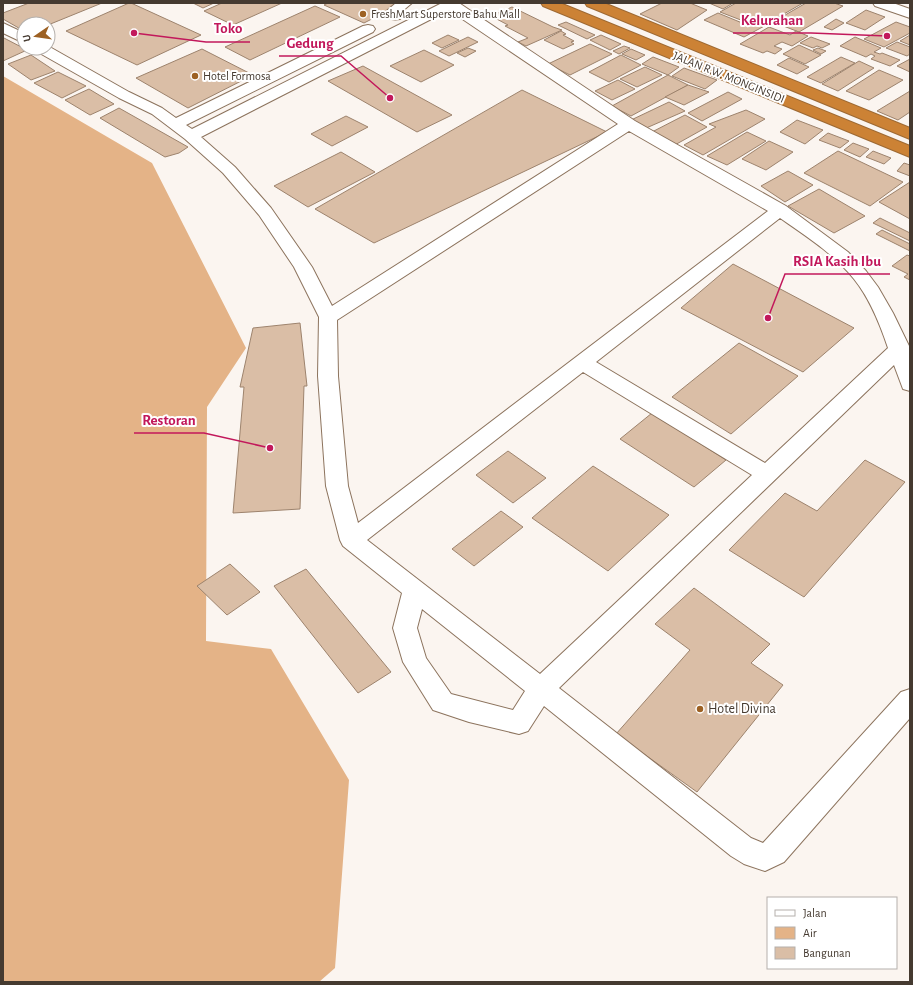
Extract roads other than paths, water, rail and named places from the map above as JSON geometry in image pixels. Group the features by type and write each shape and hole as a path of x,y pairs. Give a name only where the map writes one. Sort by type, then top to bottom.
{"highway":[{"name":"JALAN R.W. MONGINSIDI","path":"548,3 910,152"},
{"name":"JALAN R.W. MONGINSIDI","path":"592,3 910,134"}],"street":[{"path":"395,16 390,14 405,3"},
{"path":"175,124 420,3"},
{"path":"880,3 910,14"},
{"path":"192,136 451,4 489,28 629,124 780,210 844,258 861,276 879,306 900,348 910,384"},
{"path":"3,27 16,34"},
{"path":"54,56 124,95 157,111 192,136 229,170 265,212 303,267 328,317 328,376 338,486 351,540 741,847 754,854 765,857 774,852 910,700"},
{"path":"328,317 629,124"},
{"path":"351,540 780,210"},
{"path":"415,590 405,628 415,662 442,702 469,711 519,723 541,689 900,348"},
{"path":"582,362 767,474"}],"water":[{"path":"3,76 152,163 246,348 207,407 206,641 271,649 349,780 335,968 319,982 3,982"}],"place":[{"name":"FreshMart Superstore Bahu Mall","path":"363,14"},
{"name":"Toko","path":"134,33"},
{"name":"Kelurahan","path":"887,36"},
{"name":"Hotel Formosa","path":"195,76"},
{"name":"Gedung","path":"390,98"},
{"name":"RSIA Kasih Ibu","path":"768,318"},
{"name":"Restoran","path":"270,448"},
{"name":"Hotel Divina","path":"700,709"}]}
